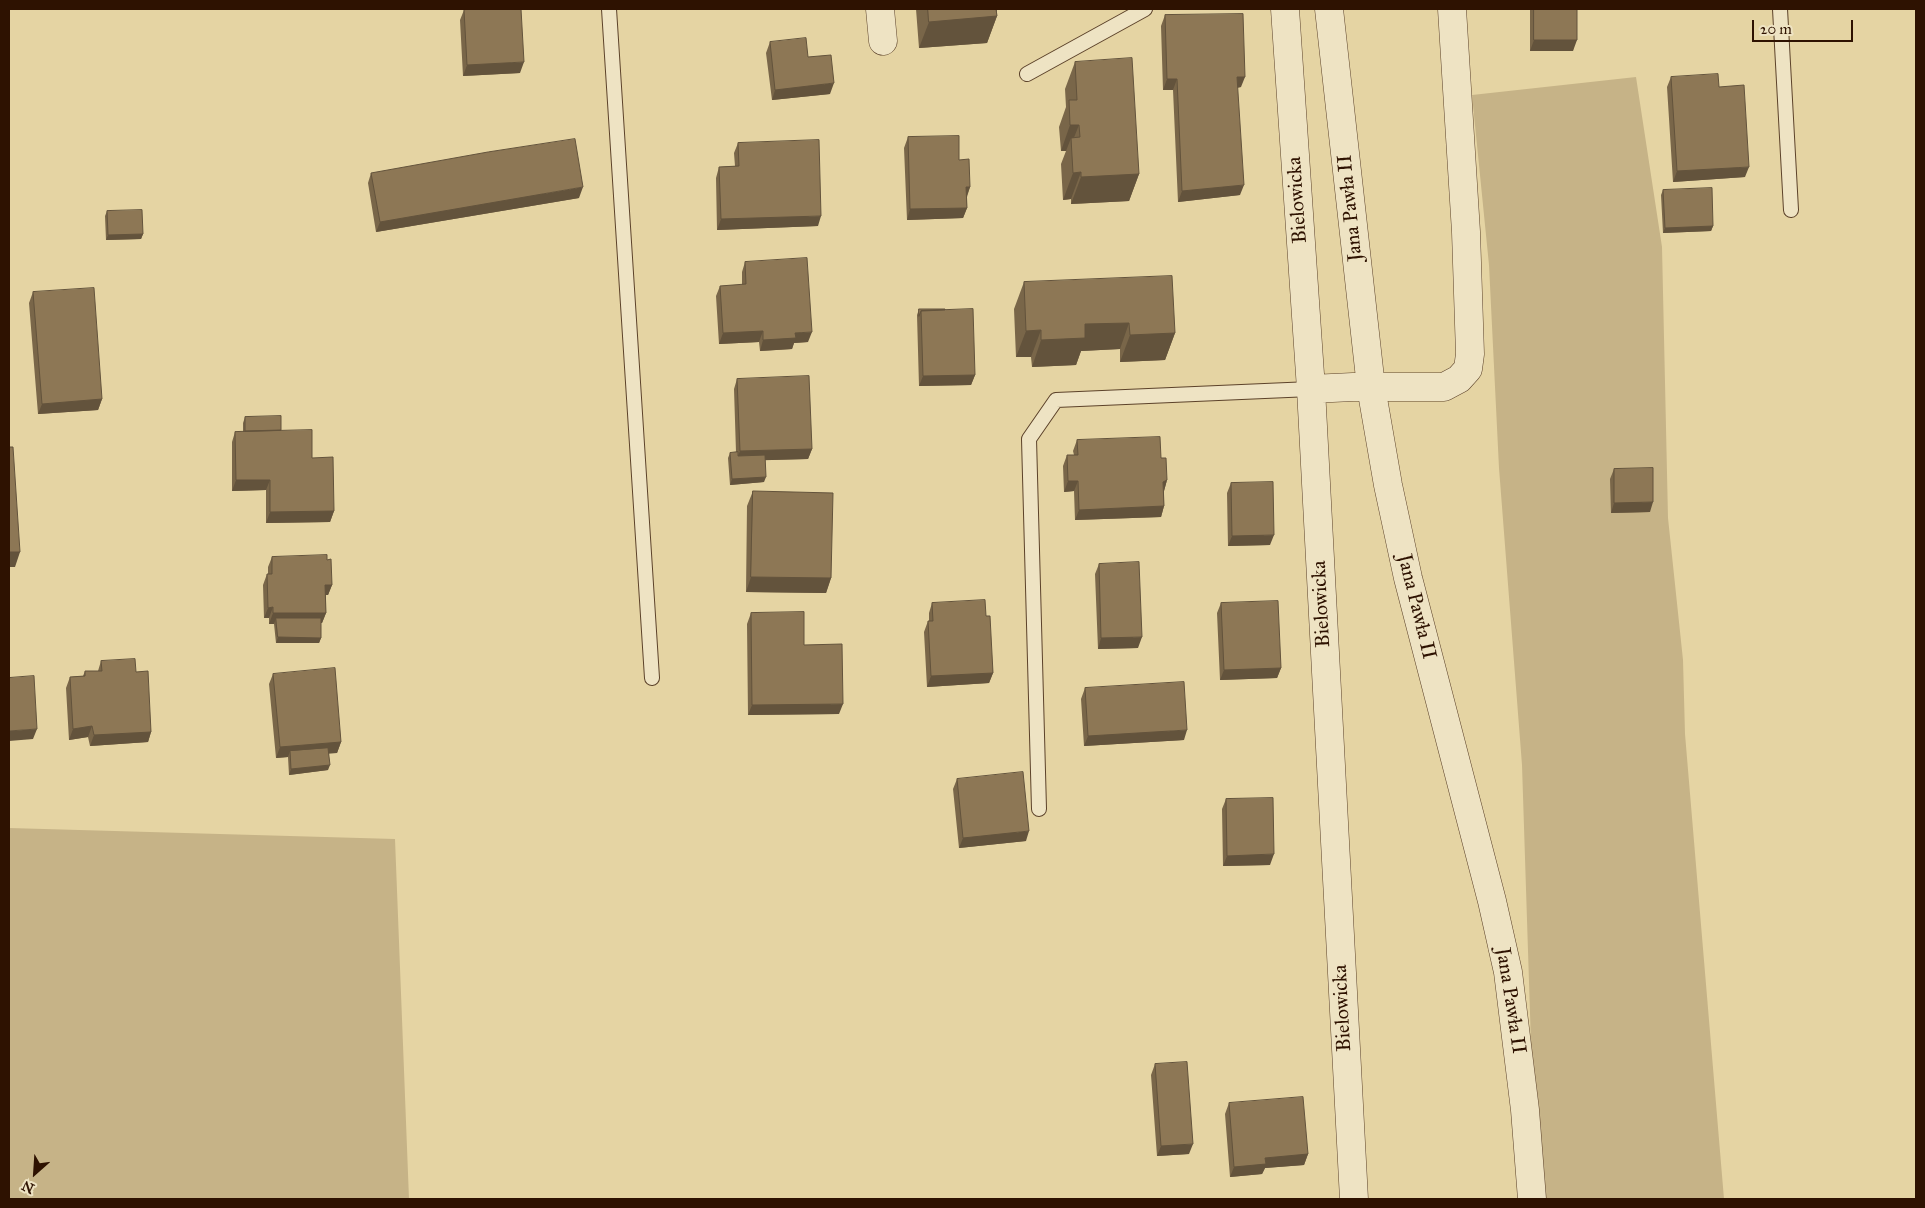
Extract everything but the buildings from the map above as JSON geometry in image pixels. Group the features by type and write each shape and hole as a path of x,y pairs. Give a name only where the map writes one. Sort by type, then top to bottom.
{"street":[{"path":"880,9 883,41"},
{"name":"Bielowicka","path":"1285,9 1311,390 1354,1199"},
{"name":"Jana Pawła II","path":"1330,9 1371,387 1388,485 1408,578 1492,901 1508,972 1525,1110 1532,1199"},
{"path":"1311,390 1371,387 1444,387 1459,379 1468,369 1470,354 1466,232 1452,9"}],"lane":[{"path":"609,9 652,678"},
{"path":"1027,74 1145,9"},
{"path":"1780,9 1791,210"},
{"path":"1039,809 1029,440 1056,400 1311,390"}],"shaded area":[{"path":"1636,77 1662,247 1668,518 1683,660 1685,734 1724,1199 1536,1199 1522,765 1499,468 1489,265 1472,95"},
{"path":"9,828 395,839 409,1199 9,1199"}]}
